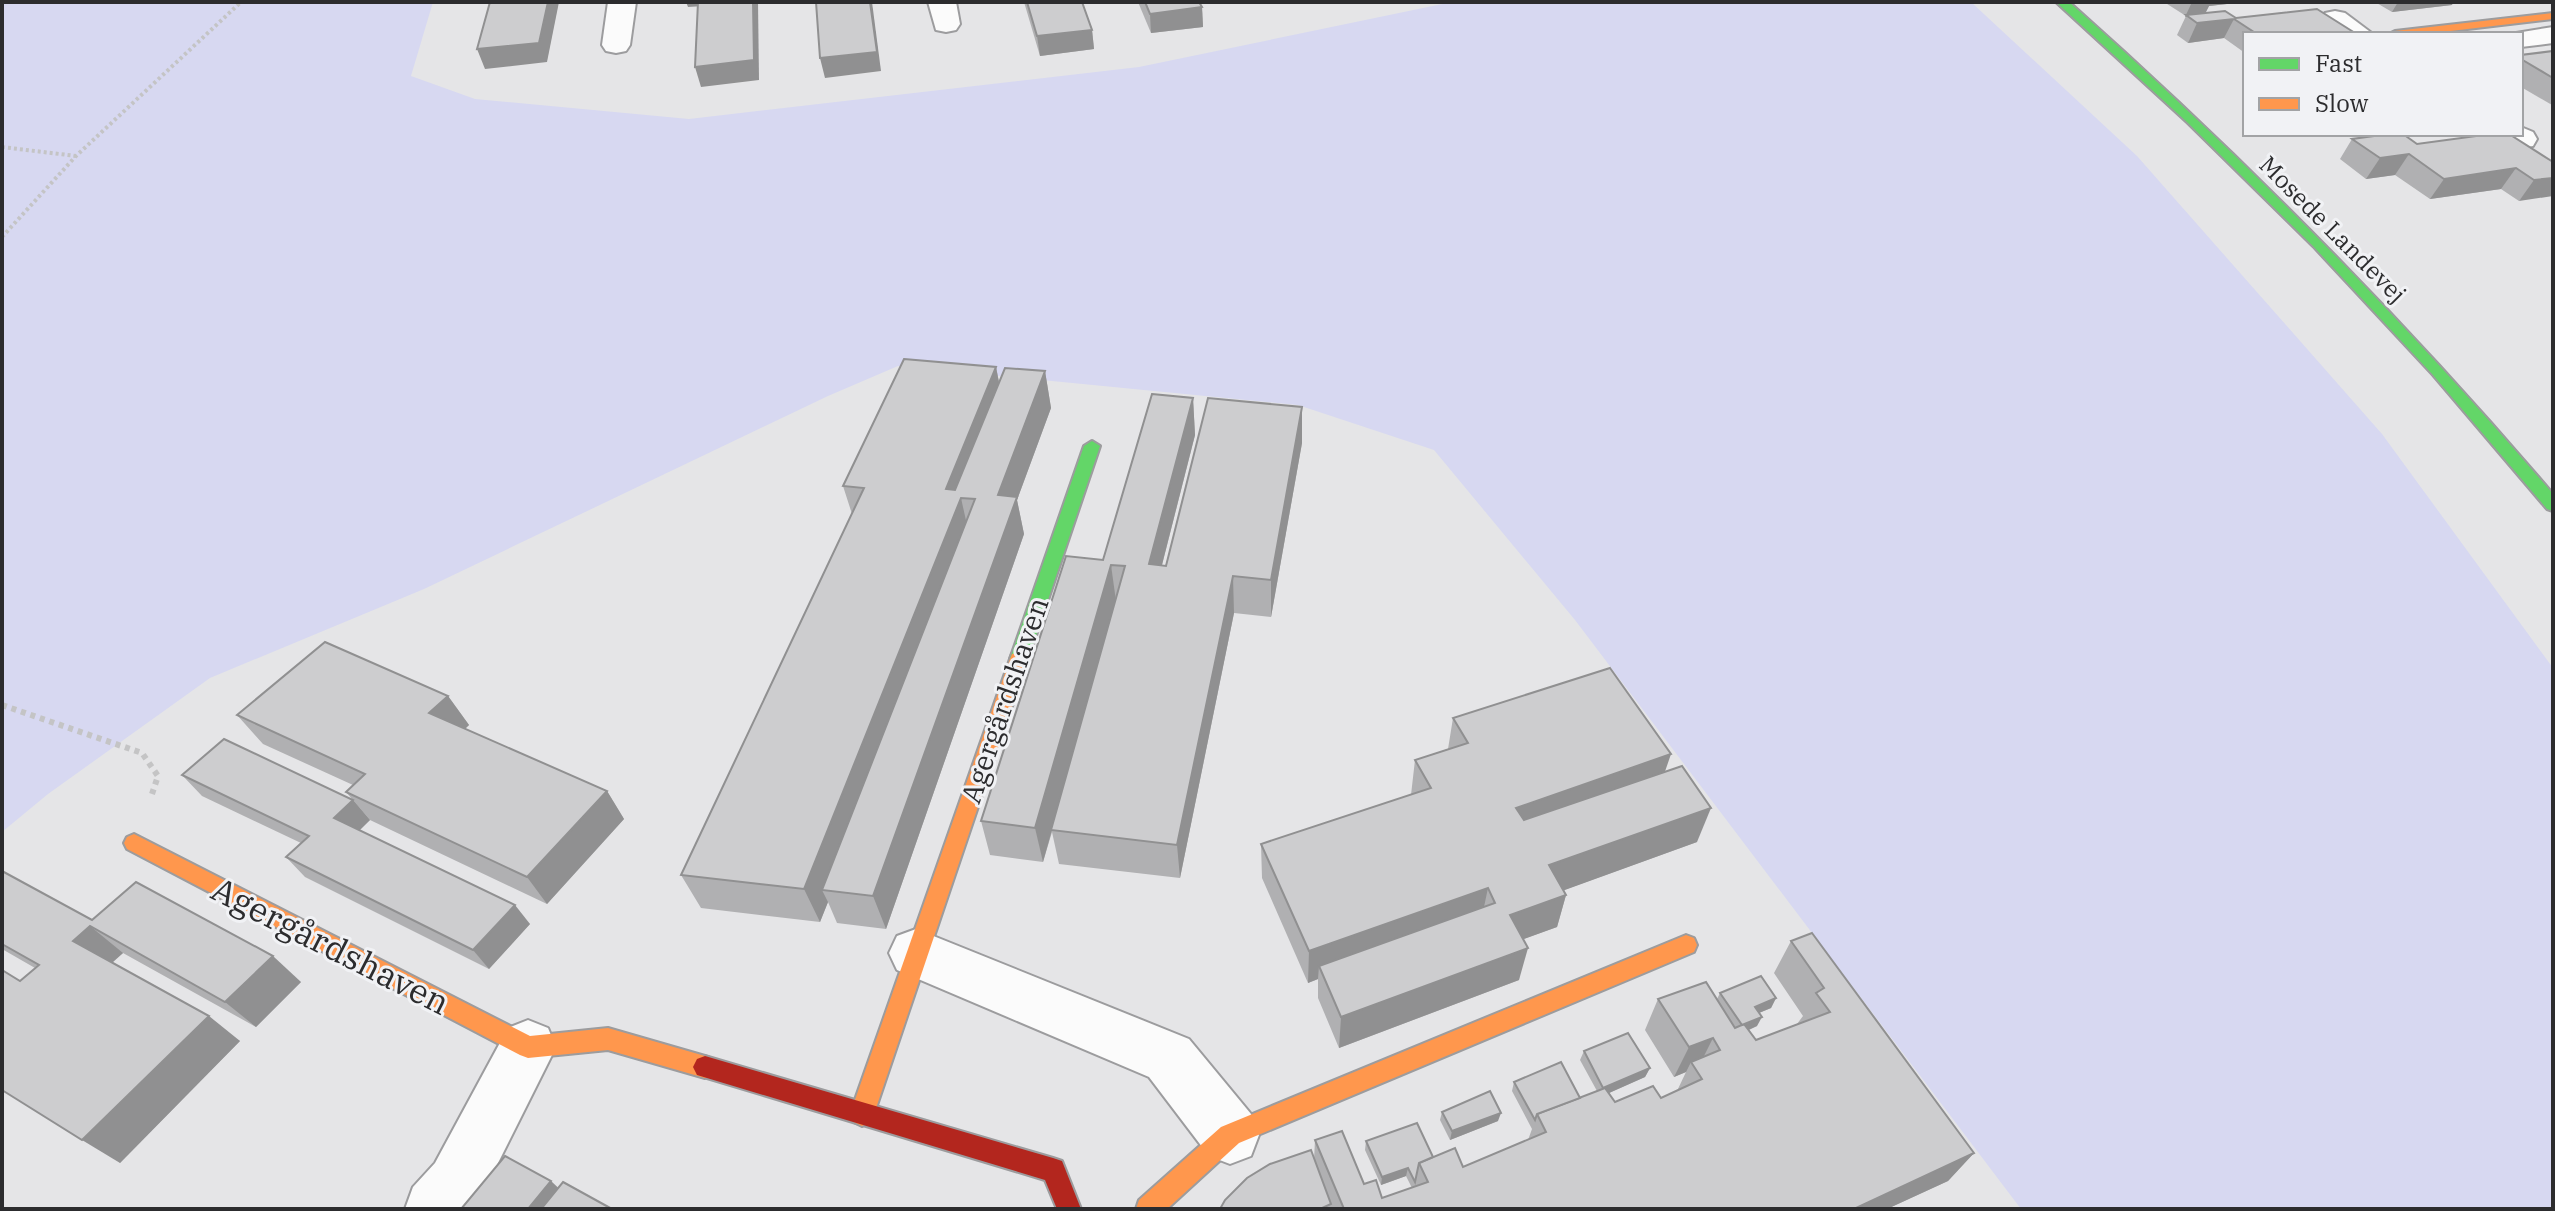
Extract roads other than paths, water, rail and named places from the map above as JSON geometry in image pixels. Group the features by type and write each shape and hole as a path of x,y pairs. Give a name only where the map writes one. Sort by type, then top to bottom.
{"street":[{"path":"616,45 622,2"},
{"name":"Mosede Landevej","path":"2062,2 2112,45 2337,262 2518,462 2553,505"},
{"path":"2547,2 2553,5"},
{"path":"2413,32 2553,16"},
{"path":"2335,19 2356,32"},
{"path":"2523,39 2553,35"},
{"name":"Agergårdshaven","path":"862,1114 1092,446"},
{"name":"Agergårdshaven","path":"134,843 528,1047"},
{"path":"1148,1209 1230,1135 1686,945"},
{"path":"916,953 1169,1058 1230,1135"},
{"path":"435,1209 456,1184 528,1047 608,1039 1053,1170 1069,1209"}]}
